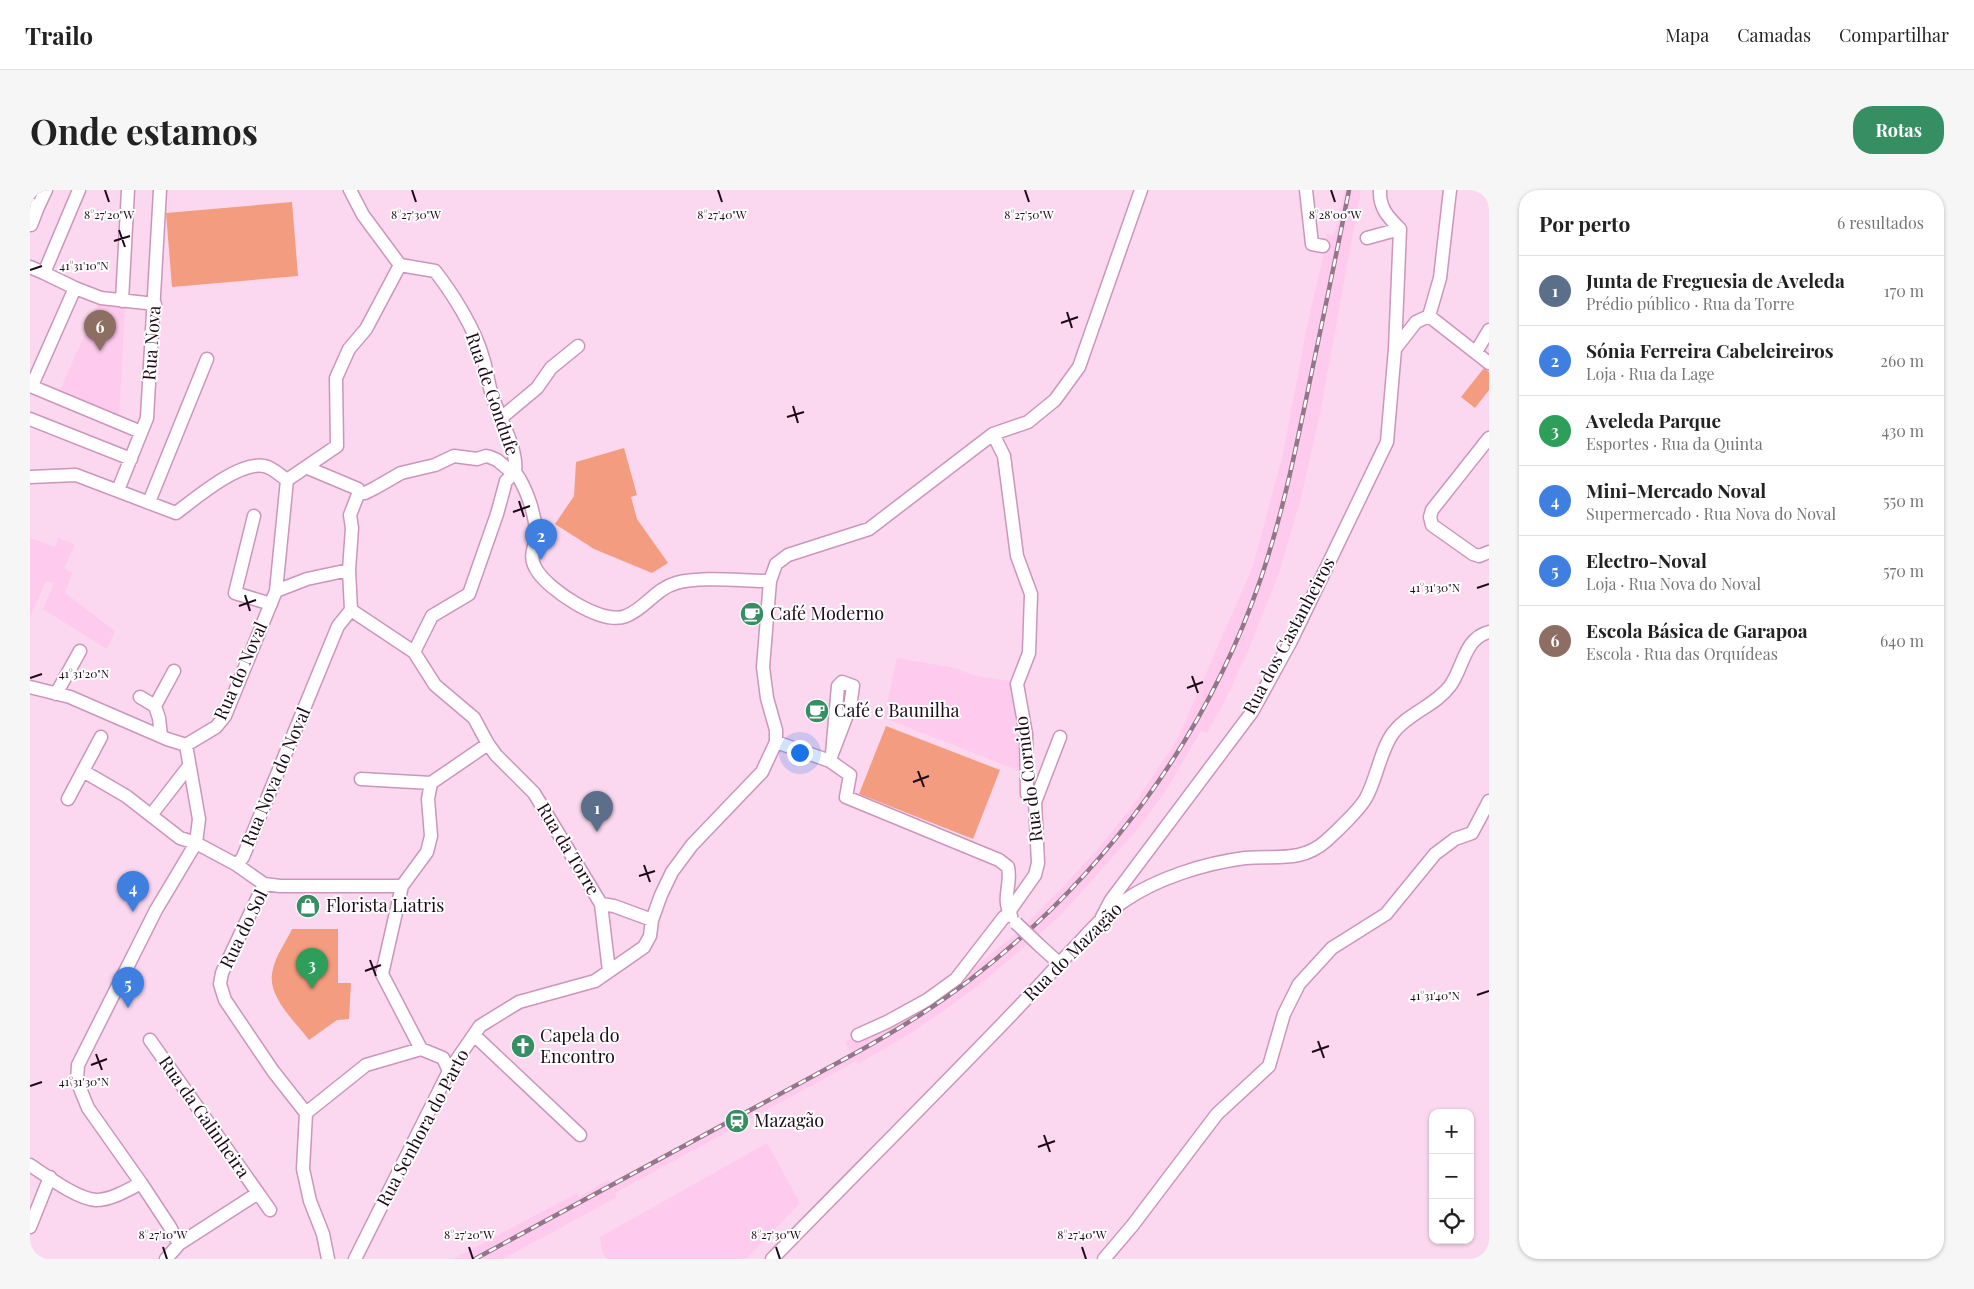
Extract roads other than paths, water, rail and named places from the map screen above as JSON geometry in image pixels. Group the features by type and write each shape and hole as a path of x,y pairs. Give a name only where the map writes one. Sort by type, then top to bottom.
{"street":[{"path":"30,225 34,205 46,190"},
{"path":"44,273 79,190"},
{"path":"122,301 128,190"},
{"name":"Rua Nova","path":"118,490 147,418 160,190"},
{"path":"30,477 76,475 176,513 211,486 240,470 254,466 266,466 287,480 308,468 337,446 336,378 349,349 366,329 400,265 363,215 350,190"},
{"path":"1060,964 1013,919 1006,906 1010,877 1008,867 999,860 846,797 850,776 831,758 776,742 776,730 767,698 763,667 770,581 776,564 788,555 868,529 993,434 1028,422 1055,400 1079,367 1142,190"},
{"path":"1367,238 1400,229 1385,213 1380,198 1380,190"},
{"path":"1395,349 1416,322 1429,316 1440,278 1450,190"},
{"path":"1307,196 1312,244 1323,246"},
{"name":"Rua dos Castanheiros","path":"1102,919 1110,900 1252,712 1291,641 1387,442 1395,349 1400,229"},
{"name":"Rua de Gondufe","path":"400,265 435,271 449,288 461,308 483,356 491,394 514,456 516,472 520,478 532,513 536,534 532,550 532,562 537,572 560,594 578,606 604,615 625,617 664,586 692,580 770,581"},
{"path":"30,267 101,298 155,304"},
{"path":"75,288 33,384 34,387 142,432"},
{"path":"1396,316 1416,322"},
{"path":"1429,316 1489,363"},
{"path":"1476,352 1489,330"},
{"path":"501,418 537,388 551,368 578,346"},
{"path":"149,502 207,359"},
{"path":"30,418 131,459"},
{"name":"Rua do Cornido","path":"858,1036 927,1000 956,979 998,923 1004,917 1013,919 1011,909 1035,874 1038,863 1035,802 1027,794 1026,734 1017,684 1028,653 1031,594 1017,556 1004,456 993,434"},
{"path":"1489,438 1432,510 1430,517 1432,525 1473,554 1480,556 1489,552"},
{"path":"308,468 353,486 359,492 365,493 400,473 435,465 454,456 477,459 486,456 490,457 516,472 506,481 498,514 470,594 432,616 414,652 351,610 349,570 352,528 350,514 359,492"},
{"name":"Rua do Noval","path":"186,745 216,727 225,716 276,591 287,480"},
{"path":"254,516 236,593 271,604"},
{"path":"276,591 307,579 349,570"},
{"name":"Rua Nova do Noval","path":"83,771 126,796 180,838 196,843 237,865 243,857 277,778 338,626 351,610"},
{"name":"Rua do Mazagão","path":"772,1259 1102,919 1140,891 1166,878 1245,858 1296,857 1324,843 1365,799 1392,734 1401,724 1441,696 1452,684 1462,659 1473,641 1489,632"},
{"path":"56,694 80,651"},
{"name":"Rua da Torre","path":"414,652 435,685 474,718 488,744 534,793 601,904 609,971"},
{"path":"155,706 174,671"},
{"path":"842,682 846,682 853,686 852,700 831,758 838,686 842,682"},
{"path":"30,688 70,697 186,745 188,766 199,819 196,843 156,910 78,1066 78,1081 88,1108 170,1227 179,1244"},
{"path":"140,697 155,706 159,718 161,736"},
{"path":"68,799 101,737"},
{"path":"1035,802 1060,738"},
{"name":"Rua Senhora do Parto","path":"355,1259 449,1071 480,1026 519,1002 595,981 644,947 650,936 652,920 672,872 692,845 762,772 776,742"},
{"path":"361,779 430,783 488,744"},
{"path":"156,810 188,766"},
{"path":"421,1049 382,974 402,886 427,852 431,836 428,798 430,783"},
{"path":"1106,1258 1218,1114 1269,1066 1284,1014 1299,984 1332,948 1386,914 1435,854 1455,838 1472,833 1489,801"},
{"path":"237,865 264,884"},
{"name":"Rua do Sol","path":"306,1113 273,1071 225,1000 220,984 222,973 264,884 280,886 402,886"},
{"path":"601,904 614,906 652,920"},
{"path":"443,1058 472,1037 580,1135"},
{"name":"Rua da Galinheira","path":"150,1040 270,1210"},
{"path":"328,1259 324,1234 310,1201 303,1168 306,1113 366,1065 421,1049 443,1058 449,1071"},
{"path":"30,1165 84,1197 97,1200 108,1198 140,1183"},
{"path":"30,1227 50,1177"},
{"name":"Rua da Galinheira","path":"166,1259 179,1244 258,1193"}],"railway":[{"path":"475,1259 852,1055 928,1010 957,990 1019,939 1065,896 1107,849 1146,800 1181,747 1212,693 1238,636 1261,578 1282,508 1293,461 1349,190"}],"place":[{"name":"Escola Básica de Garapoa","path":"100,351"},
{"name":"Sónia Ferreira Cabeleireiros","path":"541,560"},
{"name":"Café Moderno","path":"752,614"},
{"name":"Café e Baunilha","path":"817,711"},
{"name":"Junta de Freguesia de Aveleda","path":"597,832"},
{"name":"Florista Liatris","path":"308,906"},
{"name":"Mini-Mercado Noval","path":"133,912"},
{"name":"Aveleda Parque","path":"312,989"},
{"name":"Electro-Noval","path":"128,1008"},
{"name":"Capela do Encontro","path":"523,1046"},
{"name":"Mazagão","path":"737,1121"}]}
